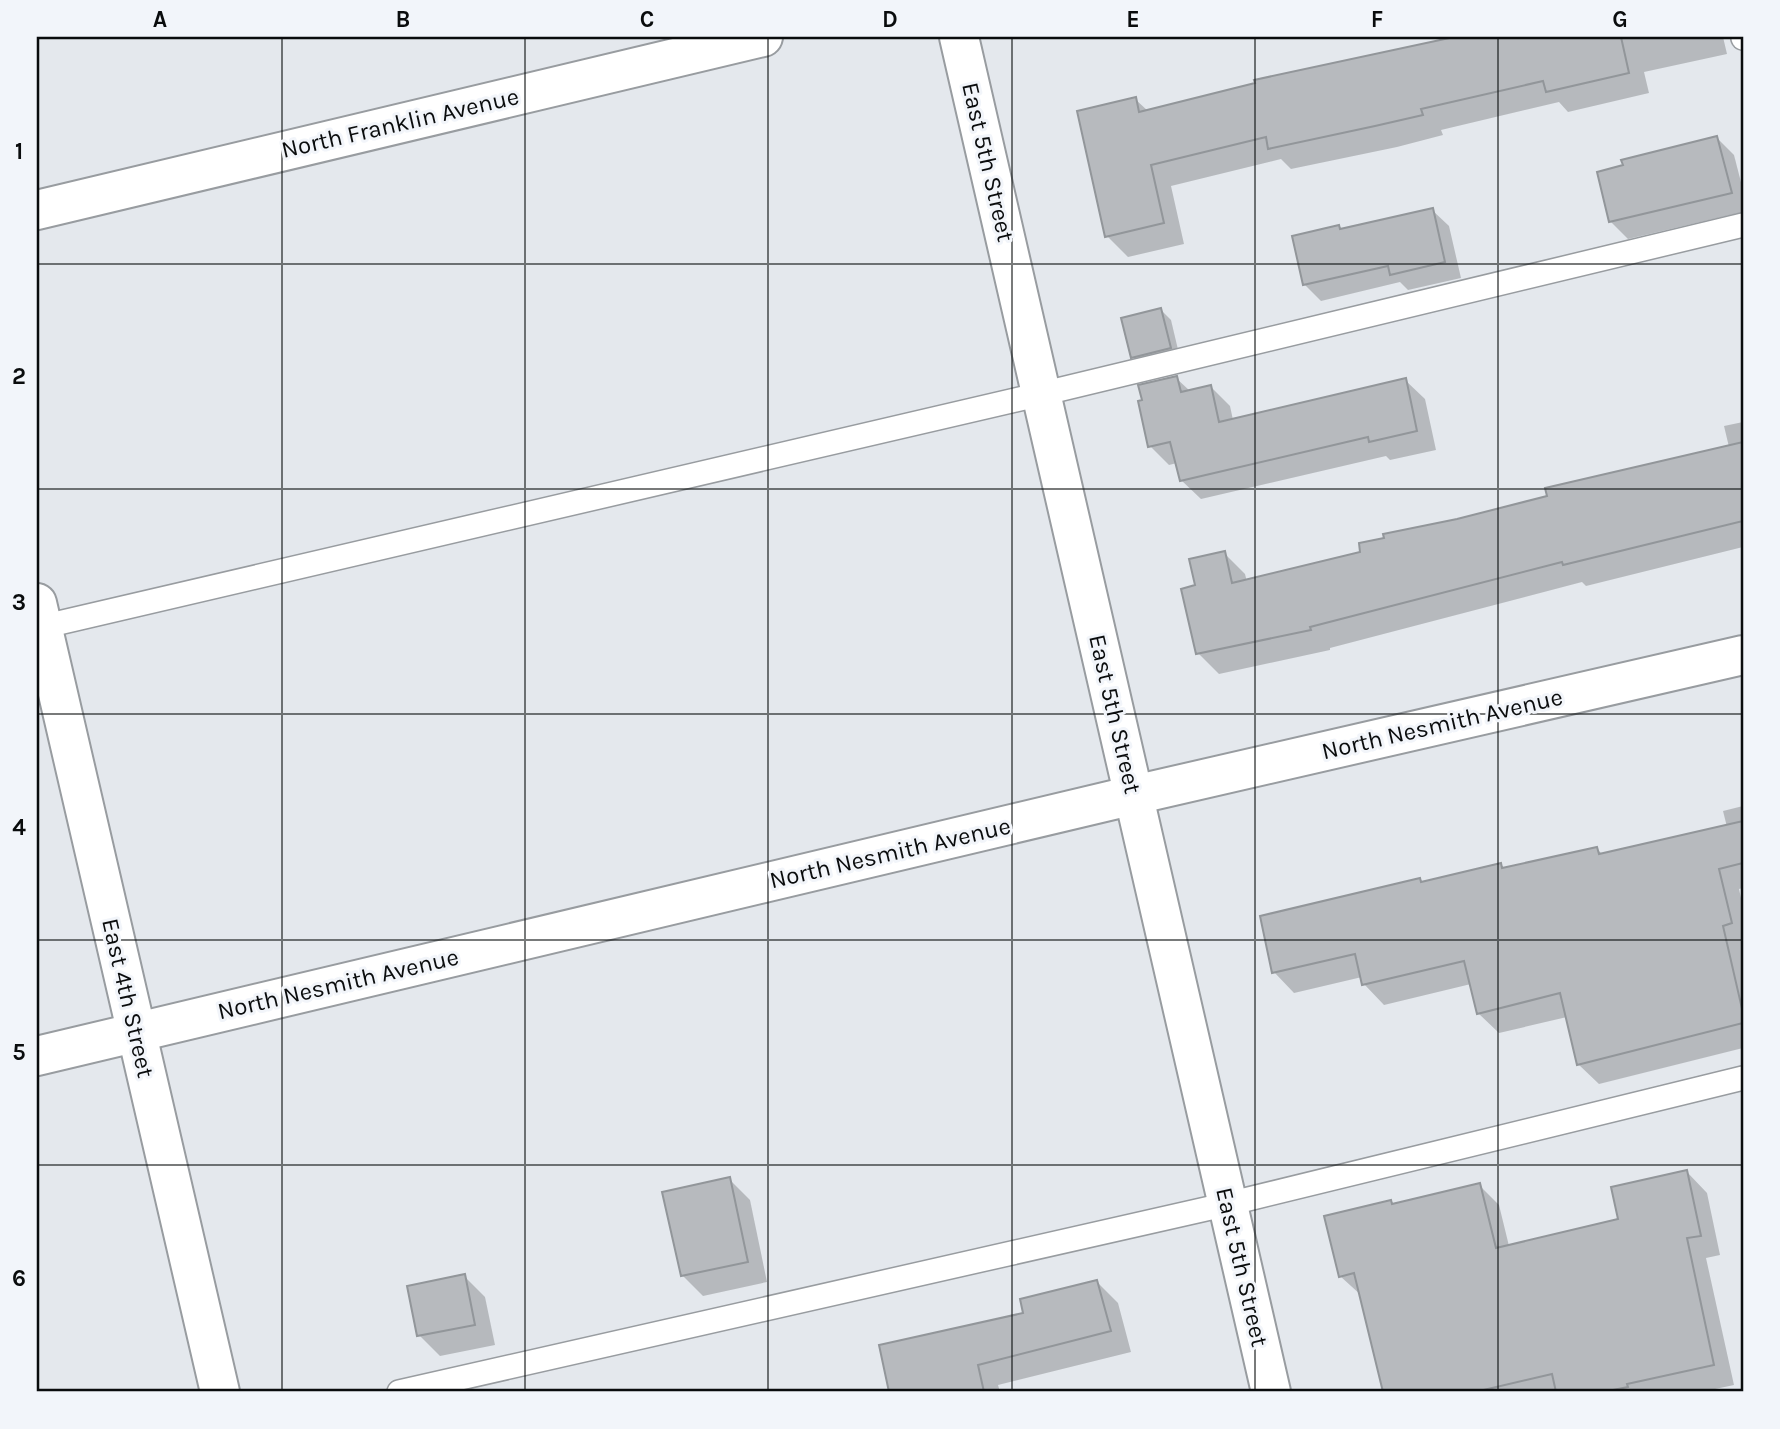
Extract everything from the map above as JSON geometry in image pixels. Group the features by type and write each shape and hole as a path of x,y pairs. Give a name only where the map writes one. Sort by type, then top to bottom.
{"street":[{"name":"North Franklin Avenue","path":"37,209 763,37"},
{"name":"East 5th Street","path":"959,37 1271,1392"},
{"name":"East 4th Street","path":"38,619 220,1392"},
{"name":"North Nesmith Avenue","path":"37,1056 1134,795 1743,655"}],"lane":[{"path":"38,619 1041,394 1743,225"},
{"path":"399,1392 1228,1204 1743,1078"}],"building":[{"path":"1454,37 1621,37 1629,73 1546,92 1543,81 1421,109 1423,115 1268,149 1266,137 1151,165 1164,223 1105,237 1077,111 1136,97 1139,112 1255,83 1254,80"},
{"path":"1717,136 1732,193 1609,222 1597,172 1623,165 1621,160"},
{"path":"1433,208 1445,262 1390,275 1388,266 1303,285 1292,236 1339,225 1340,229"},
{"path":"1161,308 1171,348 1131,358 1121,318"},
{"path":"1177,376 1181,392 1211,385 1219,422 1406,378 1417,431 1369,442 1368,437 1180,481 1170,442 1148,447 1138,401 1142,400 1138,385"},
{"path":"1743,442 1743,521 1563,565 1562,562 1310,627 1311,630 1196,654 1181,589 1195,585 1189,559 1225,551 1232,583 1360,552 1359,543 1384,538 1383,534 1547,496 1545,488"},
{"path":"1743,821 1743,863 1719,869 1732,923 1723,926 1743,1023 1577,1065 1560,993 1477,1014 1464,961 1362,985 1355,954 1272,973 1260,916 1420,878 1421,882 1501,863 1502,868 1597,847 1599,854"},
{"path":"1687,1170 1701,1236 1687,1238 1714,1365 1627,1384 1628,1387 1603,1392 1556,1392 1552,1374 1475,1392 1383,1392 1354,1273 1339,1277 1324,1216 1391,1200 1392,1204 1480,1183 1496,1248 1618,1219 1611,1187"},
{"path":"730,1177 748,1262 681,1276 662,1192"},
{"path":"465,1274 475,1325 417,1336 407,1286"},
{"path":"1097,1280 1111,1331 978,1365 984,1392 889,1392 879,1345 1023,1313 1020,1299"}]}
